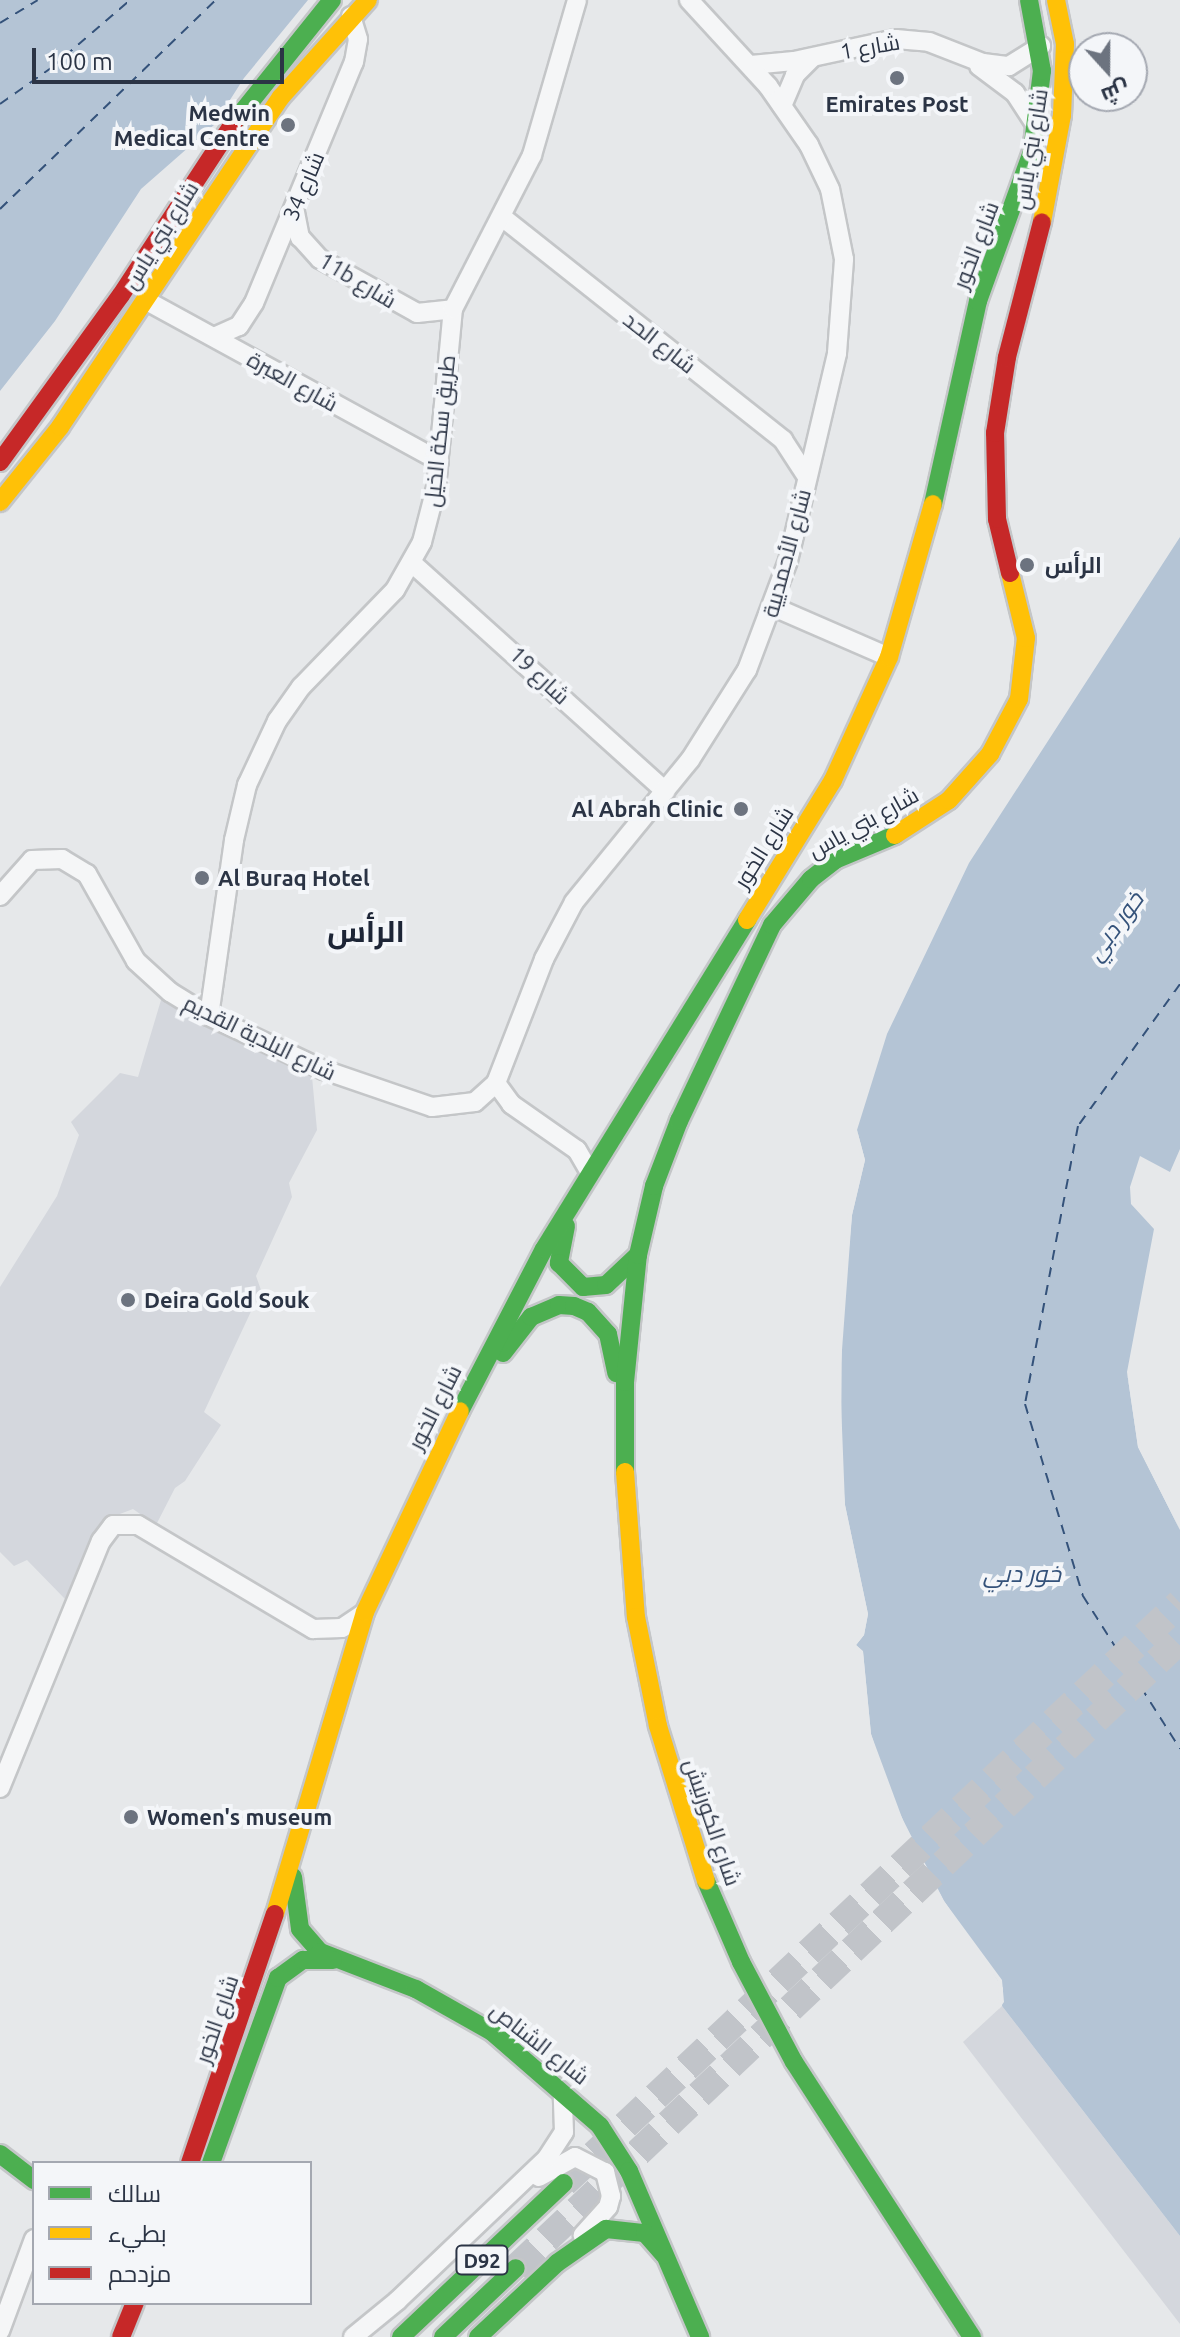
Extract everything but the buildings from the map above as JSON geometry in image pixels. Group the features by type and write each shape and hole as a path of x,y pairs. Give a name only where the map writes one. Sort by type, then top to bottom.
{"main road":[{"name":"شارع بني ياس","path":"0,462 121,295 246,104 332,0"},
{"name":"شارع بني ياس","path":"0,502 60,427 281,97 368,0"},
{"path":"1029,0 1041,46"},
{"name":"شارع بني ياس","path":"638,1255 665,1153 772,925 811,879 835,860 897,834 949,800 990,754 1013,714 1026,668 1026,638 997,519 995,433 1062,115 1065,44 1056,0"},
{"name":"شارع الخور","path":"191,2161 292,1863 325,1731 365,1612 464,1402 584,1180 833,780 889,657 927,533 985,278 1020,196 1037,129 1041,46"},
{"path":"985,278 1024,292"},
{"path":"584,1180 558,1252 565,1274 583,1287 606,1285 638,1255"},
{"name":"شارع الكورنيش","path":"638,1255 624,1424 630,1562 646,1672 672,1779 704,1876 752,1985 794,2062 972,2337"},
{"path":"464,1402 531,1317 550,1308 574,1306 588,1312 608,1334 624,1424"},
{"name":"شارع الشناص","path":"292,1863 300,1929 333,1960 455,2010 561,2088 616,2148 700,2337"},
{"name":"شارع الخور","path":"212,2161 278,1978 303,1960 333,1960"},
{"path":"0,2154 32,2178"},
{"name":"D92","path":"401,2337 564,2183"},
{"path":"478,2337 557,2263 594,2235 619,2227 645,2233 664,2255"},
{"name":"D92","path":"443,2337 516,2268"},
{"path":"121,2337 134,2305"},
{"path":"140,2337 153,2305"}],"street":[{"name":"طريق سكة الخيل","path":"209,1016 239,814 261,753 301,687 375,613 412,563 431,516 453,309 502,217 540,134 577,0"},
{"name":"شارع الأحمديية","path":"496,1083 544,959 568,911 596,868 665,791 713,728 747,670 774,607 837,353 844,259 830,189 782,106 751,65 689,0"},
{"name":"شارع 34","path":"214,337 248,316 358,51 351,16"},
{"name":"شارع 1","path":"751,65 813,57 896,39 929,42 1009,66 1041,46"},
{"name":"شارع 1","path":"782,106 795,75 813,57"},
{"name":"شارع 1","path":"972,57 1015,93 1037,129"},
{"name":"11b شارع","path":"294,207 300,237 320,259 417,313 453,309"},
{"name":"شارع الحد","path":"502,217 783,440 807,477"},
{"name":"شارع العبرة","path":"147,301 439,461"},
{"name":"شارع 19","path":"412,563 665,791"},
{"path":"774,607 889,657"},
{"name":"شارع البلدية القديم","path":"0,896 32,860 47,857 76,864 95,886 136,961 170,992 209,1016 298,1059 405,1099 447,1109 475,1102 511,1104"},
{"path":"475,1102 496,1083 511,1104 569,1142 584,1180"},
{"path":"569,1142 609,1139"},
{"path":"0,1788 101,1541 113,1525 138,1525 313,1629 342,1628 365,1612"},
{"path":"353,2337 504,2201 557,2146 567,2117 561,2088"},
{"path":"504,2201 566,2158 584,2158 605,2172 611,2196 608,2207 557,2263"},
{"path":"0,2331 32,2244"}],"shaded area":[{"name":"Deira Gold Souk","path":"164,990 311,1066 317,1130 289,1183 292,1197 256,1276 261,1290 204,1412 221,1425 185,1481 175,1488 156,1525 133,1509 104,1520 65,1599 27,1560 14,1566 0,1552 0,1287 57,1196 79,1135 71,1122 120,1073 138,1077"},
{"path":"1002,2006 1180,2236 1180,2324 963,2042"}],"water":[{"path":"0,0 308,0 244,78 214,125 141,189 55,321 0,391"},
{"name":"خور دبي","path":"1180,537 1180,1149 1170,1172 1140,1156 1130,1187 1131,1204 1154,1229 1127,1372 1138,1447 1180,1530 1180,2236 1002,2006 1003,1988 944,1901 890,1794 871,1734 863,1652 856,1645 864,1635 868,1614 845,1505 840,1377 852,1215 865,1160 857,1130 887,1034 969,863"}],"pier":[{"path":"857,1130 865,1160 852,1215 842,1324 841,1458 845,1505 868,1614 864,1635 856,1645 863,1651 871,1734 911,1842 944,1901 1002,1980 1004,2002 999,2009 998,1981 940,1903 908,1844 867,1734 859,1653 852,1644 864,1614 841,1506 837,1458 838,1323 848,1214 860,1160"},
{"path":"1127,1372 1141,1446 1180,1530 1138,1447"}],"ferry route":[{"path":"0,23 38,0"},
{"path":"0,104 51,68 130,0"},
{"path":"0,209 216,0"},
{"path":"1180,984 1078,1126 1025,1404 1083,1596 1180,1749"}],"tunnel":[{"path":"564,2183 1180,1603"},
{"path":"516,2268 1180,1640"}],"traffic: fast":[{"path":"235,121 332,0"},
{"path":"933,504 978,301 1032,152 1042,71 1029,0"},
{"path":"625,1472 625,1382 638,1255 654,1186 679,1121 772,925 811,879 835,860 895,835"},
{"path":"460,1411 544,1249 747,920"},
{"path":"566,1226 559,1263 583,1287 606,1285 638,1255"},
{"path":"503,1353 531,1317 559,1305 574,1306 588,1312 608,1334 616,1373"},
{"path":"293,1877 300,1929 320,1952 416,1989 492,2032 600,2126 629,2171 700,2337"},
{"path":"706,1881 741,1962 794,2062 972,2337"},
{"path":"212,2161 278,1978 303,1960 333,1960"},
{"path":"0,2154 32,2178"},
{"path":"401,2337 564,2183"},
{"path":"478,2337 557,2263 606,2229 645,2233 664,2255"},
{"path":"443,2337 516,2268"}],"traffic: slow":[{"path":"0,502 60,427 281,97 368,0"},
{"path":"1042,222 1062,115 1065,44 1056,0"},
{"path":"747,920 833,780 889,657 933,504"},
{"path":"895,835 949,800 990,754 1019,699 1026,638 1010,573"},
{"path":"275,1914 365,1612 460,1411"},
{"path":"625,1472 636,1617 658,1726 706,1881"}],"traffic: jam":[{"path":"0,462 121,295 235,121"},
{"path":"1010,573 997,519 995,433 1007,357 1042,222"},
{"path":"191,2161 275,1914"},
{"path":"121,2337 134,2305"}],"place":[{"name":"Emirates Post","path":"897,78"},
{"name":"Medwin Medical Centre","path":"288,125"},
{"name":"الرأس","path":"1027,565"},
{"name":"Al Abrah Clinic","path":"741,809"},
{"name":"Al Buraq Hotel","path":"202,878"},
{"name":"Deira Gold Souk","path":"128,1300"},
{"name":"Women's museum","path":"131,1817"}],"district":[{"name":"الرأس","path":"366,931"}]}
